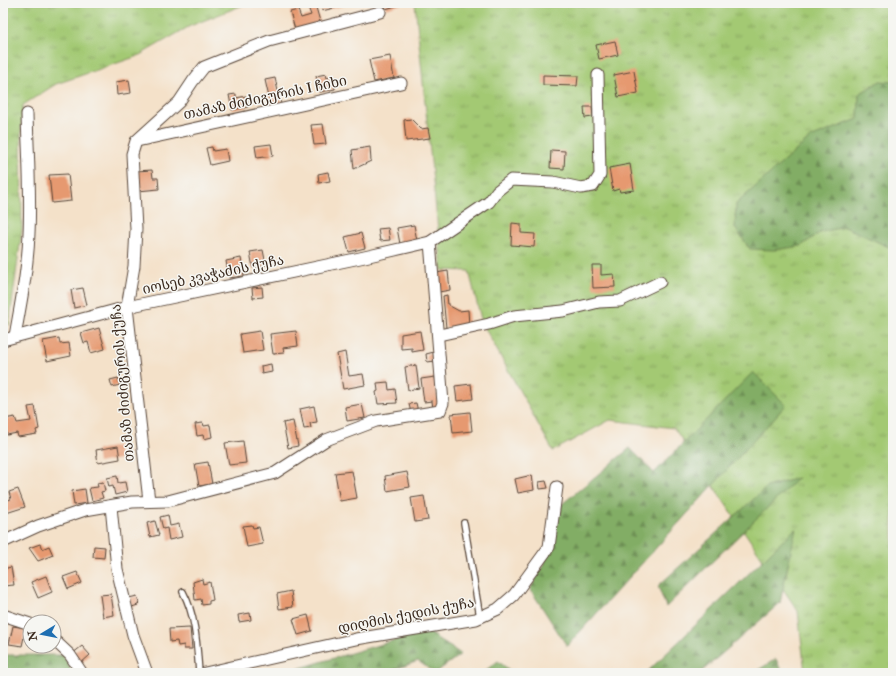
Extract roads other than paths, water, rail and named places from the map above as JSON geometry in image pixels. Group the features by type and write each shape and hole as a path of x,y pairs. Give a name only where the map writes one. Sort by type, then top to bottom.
{"street":[{"path":"136,141 180,102 193,81 204,68 269,41 380,12"},
{"path":"3,542 38,526 85,510 149,501 168,501 275,473 326,440 376,421 440,412 443,403 439,335 430,242 489,202 497,190 511,180 554,182 581,188 593,186 600,175 598,75"},
{"name":"თამაზ ძიძიგურის I ჩიხი","path":"136,141 401,82"},
{"path":"15,336 23,289 29,234 30,175 27,114"},
{"name":"თამაზ ძიძიგურის ქუჩა","path":"136,141 132,154 136,229 134,266 127,307 149,501"},
{"name":"იოსებ კვაჭაძის ქუჩა","path":"3,340 127,307 430,242"},
{"path":"439,335 489,324 514,316 563,311 599,302 620,301 660,282"},
{"name":"დიღმის ქედის ქუჩა","path":"205,673 356,639 480,617 498,609 514,595 549,547 557,487"},
{"path":"111,506 117,569 133,634 147,673"},
{"path":"3,615 22,621"},
{"path":"62,648 70,655 82,673"}],"lane":[{"path":"464,523 480,617"},
{"path":"183,592 191,611 197,643 199,673"}]}
